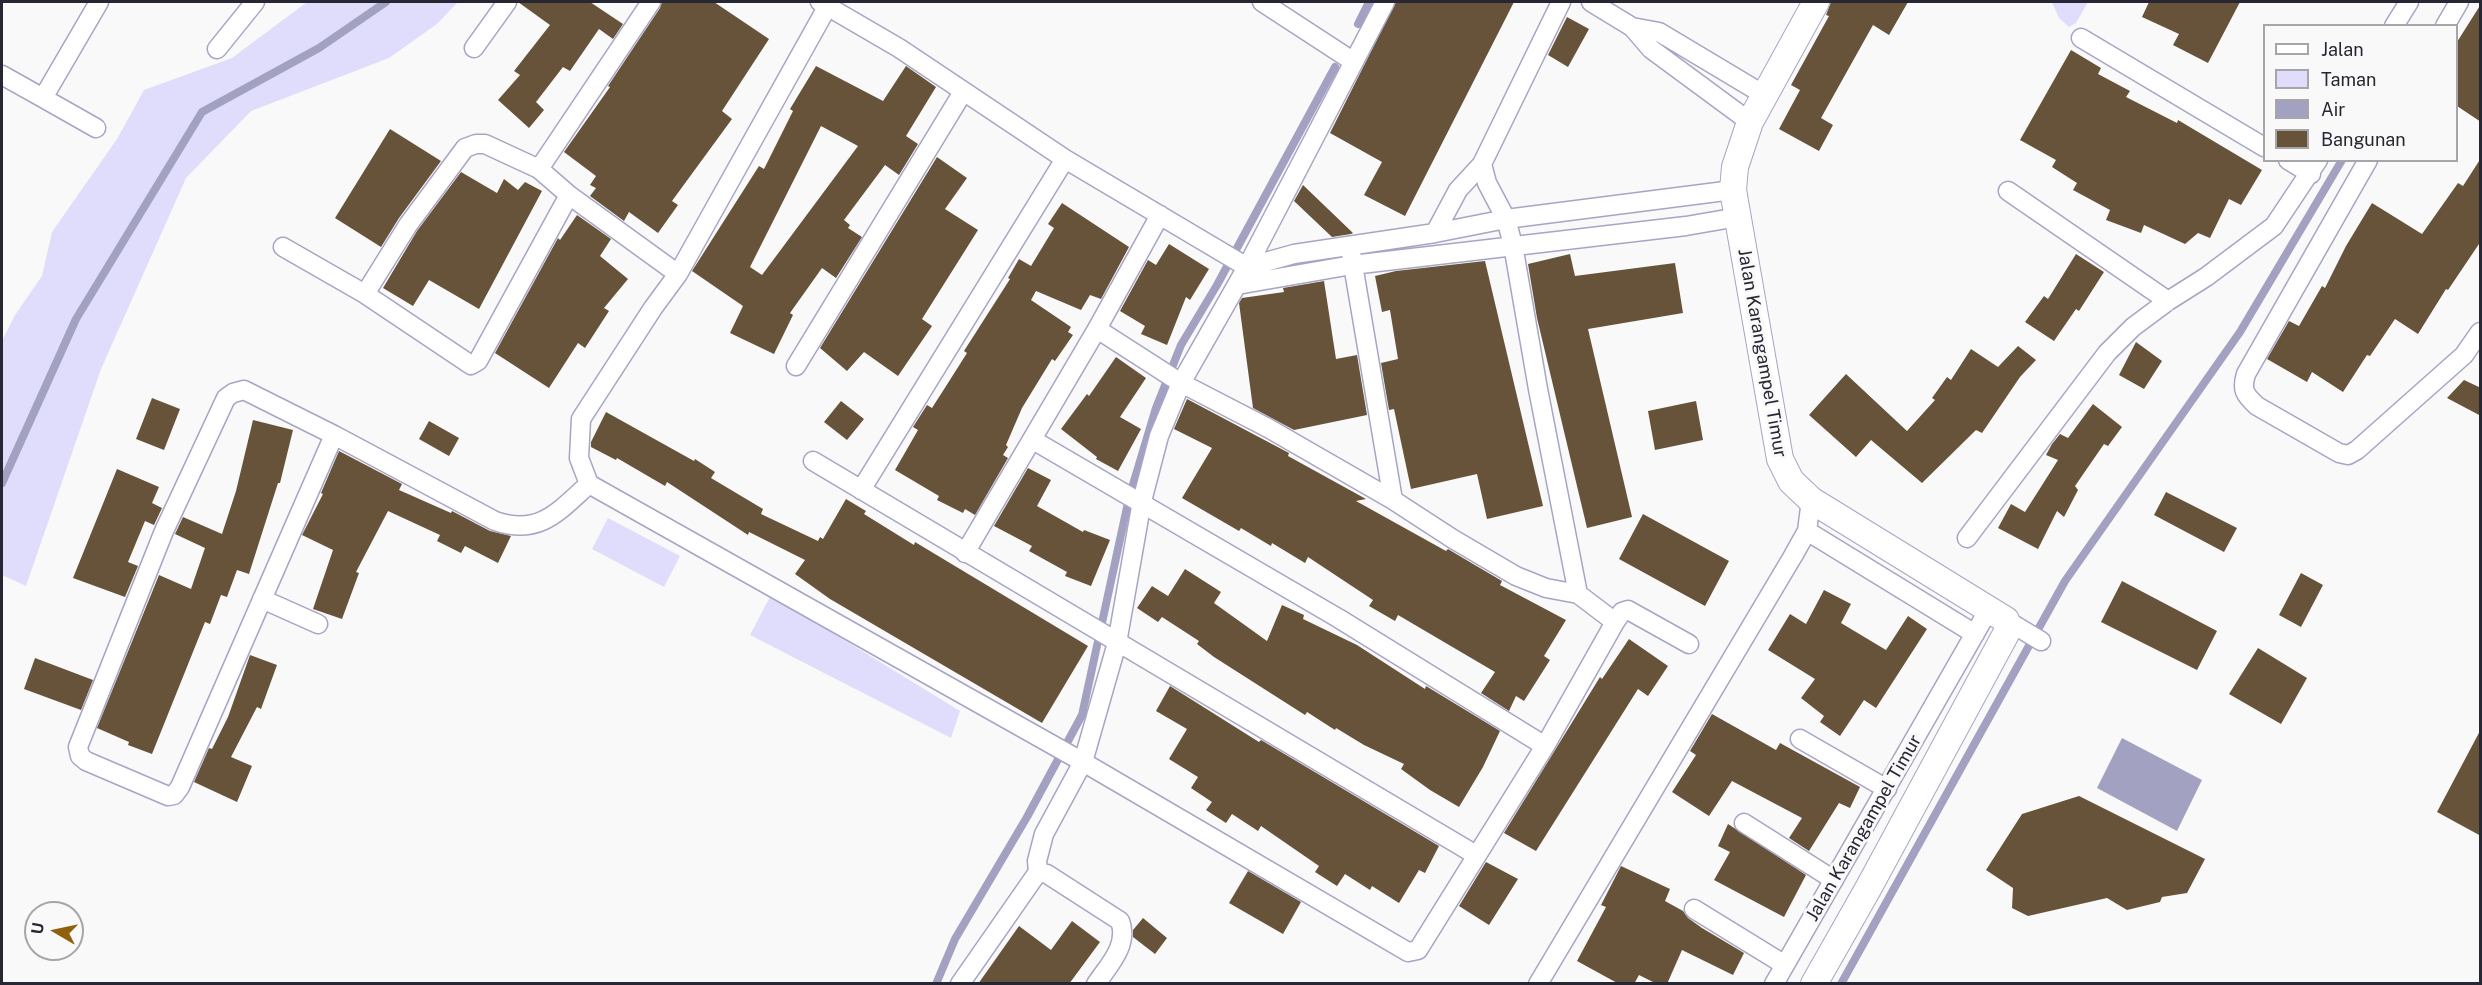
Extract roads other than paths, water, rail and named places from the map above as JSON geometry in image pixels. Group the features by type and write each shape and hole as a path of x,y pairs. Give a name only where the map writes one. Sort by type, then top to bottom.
{"street":[{"path":"43,98 99,2"},
{"path":"217,49 255,2"},
{"path":"474,48 507,2"},
{"path":"539,169 651,2"},
{"path":"1262,2 1354,62"},
{"path":"960,984 1038,872 1037,861 1044,834 1077,759 1112,640 1139,500 1158,436 1181,383 1237,285 1385,2"},
{"path":"1435,233 1458,190 1482,164 1561,2"},
{"path":"1591,2 1632,27 1651,49 1750,122"},
{"path":"1689,644 1628,610 1622,612 1545,746 1418,950 1408,952 1077,759 588,484 579,458 581,419 653,308 678,274 826,3 899,48 1065,159 1246,267 1294,254 1435,233 1734,178 1750,122 1816,2"},
{"path":"2395,24 2409,2"},
{"path":"2446,24 2459,2"},
{"path":"1632,27 1659,32 1766,96"},
{"path":"2081,38 2263,146"},
{"path":"2,75 96,128"},
{"path":"796,366 963,92"},
{"path":"365,294 408,225 465,148 476,144 485,144 539,169 569,195 678,274"},
{"path":"861,490 1065,159"},
{"path":"1967,538 2107,353 2133,327 2206,277 2274,226 2314,167 2295,162"},
{"path":"2367,162 2246,374 2242,385 2246,395 2257,406 2339,453 2348,455 2357,450 2464,356 2481,332"},
{"path":"1482,164 1490,190 1506,219 1513,245 1578,594"},
{"name":"Jalan Karangampel Timur","path":"1734,178 1738,217 1780,459 1791,482 1811,500 2041,641"},
{"path":"2008,191 2168,301"},
{"path":"283,247 365,294 471,365 478,361 569,195"},
{"path":"965,553 1033,440 1160,215"},
{"path":"1237,285 1352,265 1686,226 1738,217"},
{"path":"1350,245 1393,500"},
{"path":"1097,329 1158,370 1268,428 1393,500 1516,576 1546,588 1578,594 1615,622"},
{"path":"334,435 180,787 174,795 168,796 86,761 80,756 78,747 164,531 226,398 233,393 244,390 334,435 495,521 511,527 526,527 557,513 588,484"},
{"path":"1033,440 1338,618 1545,746"},
{"path":"813,460 965,553 1476,855"},
{"path":"1538,984 1807,531 1811,500"},
{"path":"1807,531 1975,634"},
{"path":"262,599 318,624"},
{"name":"Jalan Karangampel Timur","path":"1774,984 1975,634 2005,620"},
{"name":"Jalan Karangampel Timur","path":"1814,984 2005,639 2008,630 2005,620"},
{"path":"1800,739 1887,789"},
{"path":"1744,823 1834,880"},
{"path":"1038,872 1047,874 1120,921 1124,936 1122,943 1115,957 1095,984"},
{"path":"1694,909 1785,964"}],"water":[{"path":"2122,738 2202,780 2177,831 2097,788"}],"waterway":[{"path":"2,483 76,319 202,112 319,48 386,2"},
{"path":"1358,24 1369,2"},
{"path":"936,984 955,939 1027,817 1082,715 1129,498 1156,408 1181,345 1217,285 1335,67"},
{"path":"1841,984 2065,581 2240,332 2341,162"}]}
